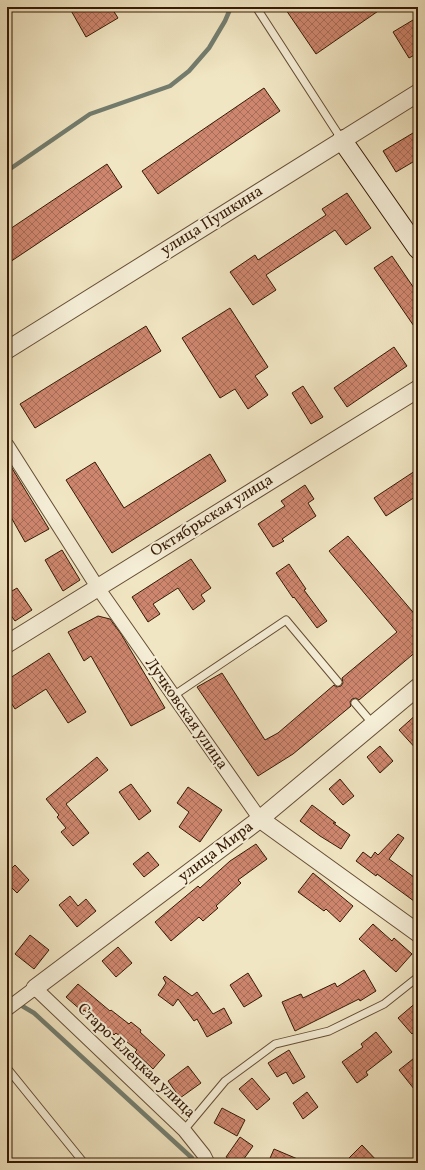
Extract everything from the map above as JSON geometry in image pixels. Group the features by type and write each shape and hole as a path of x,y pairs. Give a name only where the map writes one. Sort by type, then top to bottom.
{"main road":[{"path":"342,140 418,249"}],"street":[{"name":"улица Пушкина","path":"7,350 418,93"},
{"name":"Октябрьская улица","path":"7,644 418,389"},
{"name":"Лучковская улица","path":"7,444 98,588 260,818 418,933"},
{"name":"улица Мира","path":"7,1009 260,818 418,687"},
{"name":"Старо-Елецкая улица","path":"35,988 184,1130 204,1155 208,1163"}],"lane":[{"path":"256,7 342,140"},
{"path":"173,696 286,620 338,682"},
{"path":"355,703 373,724"},
{"path":"184,1130 224,1081 275,1044 329,1031 384,1004 418,977"},
{"path":"8,1072 84,1163"}],"building":[{"path":"69,7 111,7 118,18 86,37"},
{"path":"284,7 384,7 316,54"},
{"path":"418,17 418,53 409,58 393,32"},
{"path":"264,88 280,111 158,194 142,171"},
{"path":"418,130 418,159 396,172 383,151"},
{"path":"107,164 122,187 7,264 7,231"},
{"path":"347,193 371,228 346,245 335,230 266,275 276,290 253,305 230,272 255,255 258,260 326,215 322,209"},
{"path":"392,256 418,294 418,332 374,268"},
{"path":"230,308 268,367 255,376 268,395 248,409 235,389 220,398 182,338"},
{"path":"146,326 161,351 35,428 20,404"},
{"path":"394,347 407,366 347,407 334,388"},
{"path":"303,386 323,417 311,424 292,393"},
{"path":"210,454 226,481 112,553 66,480 95,462 124,508"},
{"path":"7,460 49,529 25,542 7,510"},
{"path":"418,469 418,495 386,516 374,498"},
{"path":"305,485 314,499 308,503 316,516 282,539 284,541 273,547 258,524 285,506 281,501"},
{"path":"348,536 418,618 418,650 359,700 356,698 352,699 350,702 351,706 293,754 258,776 197,687 222,673 265,740 278,733 334,685 337,687 341,686 343,683 342,678 397,632 329,551"},
{"path":"62,550 80,580 63,591 45,560"},
{"path":"191,559 211,588 201,595 205,601 193,610 178,588 153,604 160,614 148,622 132,597"},
{"path":"289,564 306,589 304,590 327,621 317,628 294,597 293,598 276,573"},
{"path":"17,588 32,610 15,621 7,610 7,594"},
{"path":"98,616 110,619 121,634 165,708 131,726 91,656 84,661 68,632"},
{"path":"49,653 86,712 68,723 46,689 15,709 7,696 7,680"},
{"path":"418,713 418,751 399,730"},
{"path":"380,746 393,761 380,773 367,757"},
{"path":"97,757 108,770 66,804 89,833 73,846 61,832 66,828 57,817 59,815 46,799"},
{"path":"340,779 354,796 343,805 329,789"},
{"path":"131,784 151,811 139,820 119,792"},
{"path":"188,787 222,810 200,842 179,827 189,812 177,803"},
{"path":"312,805 350,835 341,849 300,821"},
{"path":"398,834 404,838 389,859 418,880 418,904 377,874 376,876 356,861 363,852 371,858 375,852 378,855"},
{"path":"256,844 267,859 238,880 241,883 216,906 218,908 203,921 199,917 171,941 155,922 198,886 200,888 230,861"},
{"path":"148,852 159,865 144,877 133,864"},
{"path":"15,865 29,880 17,893 7,883 7,873"},
{"path":"313,873 353,906 340,922 326,909 324,911 298,892"},
{"path":"70,896 78,906 86,899 96,911 77,927 59,905"},
{"path":"373,924 392,941 394,938 412,954 396,972 359,939"},
{"path":"30,935 49,950 34,969 15,954"},
{"path":"118,947 132,963 116,977 102,961"},
{"path":"364,970 376,991 360,1001 359,999 295,1031 282,1002 301,994 303,998 335,983 337,987"},
{"path":"248,973 262,996 244,1007 230,985"},
{"path":"165,976 192,996 197,992 213,1014 224,1008 232,1023 207,1037 197,1019 194,1021 178,999 173,1006 158,995 166,983 163,978"},
{"path":"78,984 110,1011 111,1010 129,1024 131,1022 141,1030 140,1032 165,1055 153,1069 135,1052 137,1050 116,1033 114,1035 84,1010 83,1012 66,997"},
{"path":"418,1001 418,1028 412,1034 398,1018"},
{"path":"376,1032 392,1052 366,1072 368,1075 357,1083 342,1062 363,1047 361,1044"},
{"path":"289,1050 305,1077 293,1084 286,1072 277,1077 268,1063"},
{"path":"418,1055 418,1094 399,1070"},
{"path":"188,1066 201,1083 180,1098 168,1081"},
{"path":"252,1078 270,1099 257,1110 239,1089"},
{"path":"307,1092 318,1107 303,1119 293,1103"},
{"path":"222,1108 245,1120 237,1136 214,1123"},
{"path":"240,1137 253,1146 241,1163 235,1163 226,1157"},
{"path":"362,1145 379,1163 344,1163"},
{"path":"274,1149 307,1163 268,1163"}],"waterway":[{"path":"7,171 90,114 170,86 189,71 209,48 225,21 231,7"},
{"path":"7,997 34,1013 192,1158 194,1163"}]}
